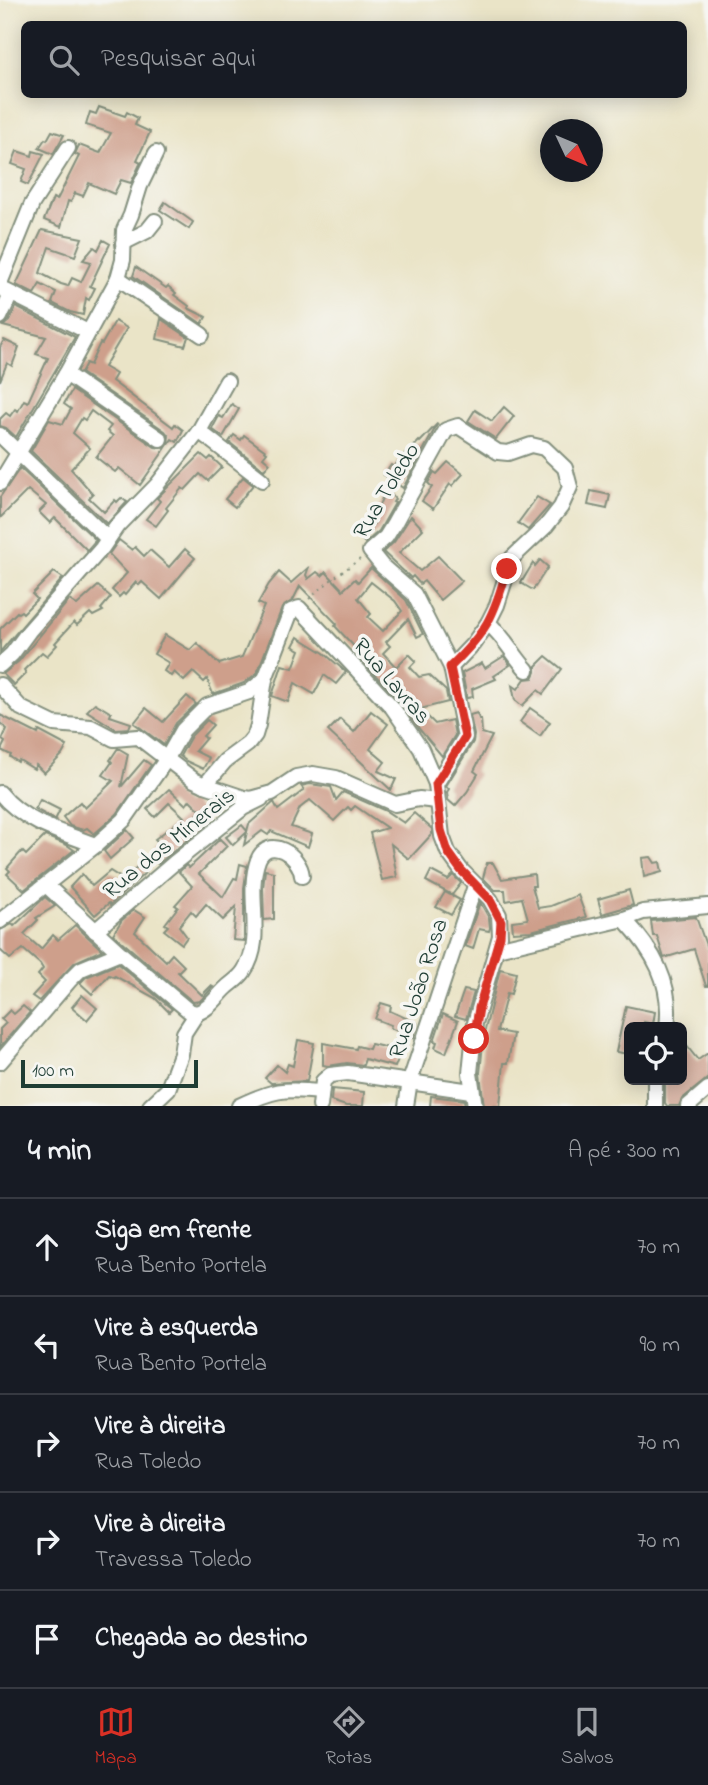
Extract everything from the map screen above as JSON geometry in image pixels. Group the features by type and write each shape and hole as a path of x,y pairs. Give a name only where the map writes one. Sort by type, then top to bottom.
{"street":[{"path":"0,283 32,204 68,148"},
{"path":"0,483 66,374 118,278 123,260 124,230 140,186 156,153"},
{"path":"123,243 147,231 155,221"},
{"path":"118,278 202,335"},
{"path":"0,317 5,291 88,332"},
{"path":"66,374 160,439"},
{"path":"0,665 102,548 107,538 157,485 199,431 227,381"},
{"name":"Rua Toledo","path":"436,784 465,737 450,667 414,594 382,566 370,551 386,537 442,436 449,428 458,426 498,452 508,453 531,445 540,446 562,466 569,482 568,494 561,507 543,531 517,551 510,561 497,605 488,623"},
{"path":"199,431 262,480"},
{"path":"0,435 107,538"},
{"path":"205,785 225,761 248,744 255,735 265,679 291,611 299,608 304,612"},
{"name":"Rua Lavras","path":"304,612 402,720 424,754 436,784 446,847 454,861 490,900 499,915 501,931 475,1023 470,1073 473,1099"},
{"path":"450,667 473,644 488,623 502,636 527,670"},
{"path":"0,921 124,820 166,760 183,730 207,706 249,692 265,679"},
{"path":"0,685 16,704 47,722 59,726 96,729 114,739 138,737 166,760 205,785 250,799 272,793"},
{"name":"Rua dos Minerais","path":"95,931 243,808 288,781 313,774 336,778 395,804 426,799 437,802"},
{"path":"0,793 17,809 50,829 96,845"},
{"path":"150,1106 168,1089 181,1054 184,1033 197,1013 210,1005 244,972 251,957 254,877 259,857 272,850 284,850 299,863 302,876"},
{"path":"46,885 120,953 189,1010 197,1013"},
{"name":"Rua João Rosa","path":"406,1106 410,1081 475,886"},
{"path":"497,948 624,919 643,912 708,906"},
{"path":"643,912 643,939"},
{"path":"624,919 653,953 664,980 667,1022"},
{"path":"0,1062 81,969 120,953"},
{"path":"239,1106 274,1091 289,1089 320,1099 324,1079 336,1073 410,1081 473,1099"},
{"path":"655,1085 655,1106"},
{"path":"688,1106 706,1093"}],"path":[{"path":"304,612 305,603 320,589 370,551"}],"building":[{"path":"99,107 125,116 127,112 138,118 135,125 150,132 137,160 141,162 131,183 121,180 114,194 89,183 83,196 75,193 71,202 68,201 61,227 44,220 53,198 57,200 79,156 75,154 79,145 100,153 111,133 86,125 90,112 96,114"},
{"path":"52,131 64,135 53,154 39,148"},
{"path":"17,151 32,156 33,151 44,154 28,185 21,182 26,169 12,164"},
{"path":"165,202 193,222 189,229 160,210"},
{"path":"42,230 82,238 75,256 49,247 40,273 68,286 72,278 81,282 91,262 83,260 94,247 98,250 103,240 110,244 90,286 95,288 89,300 86,298 83,315 52,303 56,292 40,284 34,294 16,285"},
{"path":"136,267 166,288 168,286 188,308 206,317 202,324 133,276"},
{"path":"16,307 75,337 16,437 0,426 0,419 6,413 10,416 15,409 18,411 24,400 28,402 48,358 36,354 46,337 3,326 9,321"},
{"path":"161,319 188,337 185,346 157,339"},
{"path":"115,321 127,328 104,367 116,374 112,381 173,427 175,424 183,430 177,442 172,439 140,485 119,468 115,472 96,457 113,436 107,431 111,426 91,411 85,420 82,418 73,433 90,448 71,469 93,494 89,498 104,512 115,500 117,502 121,498 127,502 107,524 31,451 49,420 63,424 71,409 64,404 72,390 155,447 163,448 168,444 169,436 165,431 81,373 86,363 90,365 100,343 102,344"},
{"path":"4,340 19,347 12,366 7,363 0,381 0,347"},
{"path":"232,404 239,409 223,437 212,429 219,416 223,418"},
{"path":"504,407 514,416 496,439 468,421 475,410 492,421"},
{"path":"438,423 403,488 384,475 391,465 394,467 407,451"},
{"path":"234,435 241,440 244,435 267,452 263,457 270,463 264,470 229,442"},
{"path":"201,454 208,460 211,457 222,467 208,481 200,474 185,490 182,488 156,526 146,519 160,501 157,498"},
{"path":"448,462 463,474 452,486 450,484 433,509 422,501 432,487 428,483 434,472 437,474"},
{"path":"20,468 96,540 87,550 55,518 50,523 39,512 46,505 28,490 0,518 0,497"},
{"path":"243,477 253,485 235,507 225,499"},
{"path":"386,489 395,499 395,503 379,531 365,543 361,539 375,522 372,521"},
{"path":"591,491 610,495 607,509 588,505"},
{"path":"537,497 550,505 528,530 518,523"},
{"path":"411,516 423,529 399,553 420,571 438,556 462,581 440,600 424,581 420,584 413,576 411,578 383,552 394,542"},
{"path":"119,540 132,550 135,547 144,556 150,550 169,567 185,549 195,558 161,599 142,582 139,585 136,582 125,595 123,593 119,597 112,590 127,573 109,554"},
{"path":"540,560 548,567 533,590 521,583 533,563 535,566"},
{"path":"309,567 306,575 308,579 317,572 322,576 326,572 343,590 355,579 358,582 371,568 406,600 423,634 417,637 408,619 386,642 390,646 383,653 396,667 409,654 416,661 410,667 419,677 429,675 446,691 448,702 420,709 435,724 452,720 455,735 442,756 399,700 360,659 363,656 335,626 337,624 300,586 293,600 282,608 257,673 244,683 213,694 207,679 204,682 193,672 184,681 174,672 171,676 164,671 169,663 154,654 165,635 190,650 197,643 219,664 242,657 264,606 258,603 269,584 279,572 291,583","holes":["371,582 395,601 402,611 383,631 368,617 371,614 358,598"]},
{"path":"54,572 63,578 0,652 0,629 17,612 23,613 37,599 32,594"},
{"path":"98,586 111,597 101,609 103,611 93,616 90,613 77,625 74,622 47,656 42,652 14,685 3,674 19,661 69,600 77,605"},
{"path":"298,637 324,653 346,672 336,684 324,675 314,694 295,683 288,702 272,696 282,665 293,668 300,650 293,646"},
{"path":"504,656 510,665 494,676 496,679 472,689 473,697 467,698 462,673 482,663 485,668"},
{"path":"546,656 562,669 543,694 538,690 522,706 515,700 512,685 518,689 525,679 533,678 536,666"},
{"path":"187,696 196,704 176,723 164,745 134,723 146,708 163,722"},
{"path":"95,703 111,713 110,716 131,723 129,728 116,729 87,711"},
{"path":"530,708 550,722 540,736 520,722"},
{"path":"371,711 388,724 370,749 385,762 378,771 396,779 391,790 328,731 340,719 354,732"},
{"path":"477,713 481,719 482,733 492,736 474,771 478,774 455,806 448,800 449,789 446,786 473,742 470,715"},
{"path":"0,715 67,746 44,773 36,765 34,769 19,760 18,762 1,750 7,729 0,723"},
{"path":"207,720 213,725 195,751 209,758 203,769 180,756 191,736"},
{"path":"118,748 128,754 121,787 144,760 151,765 117,814 94,834 87,828 83,830 70,826 63,817 80,802 85,808 113,781 103,775"},
{"path":"310,784 331,787 336,800 343,792 386,811 404,823 414,813 432,829 432,834 409,859 391,844 397,877 382,880 370,833 387,828 355,806 351,810 348,807 334,821 310,800 300,808 291,827 312,834 308,847 271,831 268,835 262,831 244,845 247,832 233,845 226,837 242,825 247,831 249,824 274,802 278,810 304,790 301,786"},
{"path":"169,789 186,805 190,800 201,811 190,822 197,832 158,864 151,858 155,854 153,851 160,844 155,839 184,817 169,803 155,817 147,809"},
{"path":"40,800 60,810 55,820 35,809"},
{"path":"127,830 134,838 110,859 104,851"},
{"path":"45,836 74,850 24,890 7,874 10,871 7,868 22,851 26,855"},
{"path":"220,839 227,846 199,874 223,897 234,878 237,879 240,864 247,866 244,888 244,941 233,940 236,907 223,920 206,904 196,916 191,911 179,926 187,937 182,944 164,930 168,926 165,924 178,907 175,905 192,886 179,872 186,865 189,868"},
{"path":"651,857 655,863 660,862 662,872 644,877 642,858"},
{"path":"487,863 493,863 502,879 534,874 535,886 532,886 538,908 551,906 578,895 586,917 531,931 513,932 512,921 528,919 522,898 506,901 505,890 495,890 483,878"},
{"path":"139,865 146,872 95,915 70,887 82,874 92,886 110,871 129,883 125,879"},
{"path":"265,870 274,872 274,919 264,920 263,888"},
{"path":"431,871 448,880 453,875 461,883 452,895 426,881"},
{"path":"629,890 633,905 602,914 598,899"},
{"path":"445,892 460,900 451,915 436,907"},
{"path":"45,897 55,906 36,918 38,920 24,934 41,949 53,935 58,940 75,925 102,950 75,962 39,1001 32,996 45,982 38,975 43,969 23,949 10,959 0,950 0,930 12,924 14,926"},
{"path":"480,902 489,918 490,928 489,931 479,929 473,949 465,946"},
{"path":"134,910 145,917 135,932 166,961 172,954 184,966 178,972 202,995 213,987 200,1001 193,1002 113,934 122,920"},
{"path":"696,917 708,951 708,986 694,949 664,958 657,936 653,936 651,921"},
{"path":"118,964 172,1009 169,1012 155,998 115,976 109,975 92,994 80,983 86,977"},
{"path":"500,969 516,973 511,994 507,993 497,1031 513,1034 508,1063 504,1063 500,1106 484,1106 480,1073 484,1034"},
{"path":"464,990 474,992 466,1019 455,1016"},
{"path":"82,995 97,1008 87,1020 72,1007"},
{"path":"381,1003 391,1006 390,1011 417,1023 414,1038 375,1019"},
{"path":"23,1006 30,1012 0,1047 0,1029 6,1023 1,1019 10,1010 14,1014"},
{"path":"626,1006 655,1012 653,1022 624,1022 624,1053 616,1052"},
{"path":"443,1014 458,1021 446,1053 435,1048 437,1042 434,1041"},
{"path":"298,1040 314,1043 307,1081 271,1083 265,1078 277,1065 285,1072 288,1064 293,1066"},
{"path":"323,1043 356,1049 357,1046 369,1049 371,1044 401,1051 395,1067 365,1059 363,1065 347,1063 328,1066 323,1065"},
{"path":"687,1046 698,1060 708,1053 708,1078 682,1099 679,1106 667,1106 665,1085 687,1085"},
{"path":"332,1089 364,1092 363,1106 346,1106 331,1101"},
{"path":"431,1096 464,1100 465,1106 430,1106"}],"route":[{"path":"474,1039 475,1023 497,948 501,921 490,900 448,852 441,830 436,784 465,737 450,667 473,644 488,623 497,605 507,569"}]}
